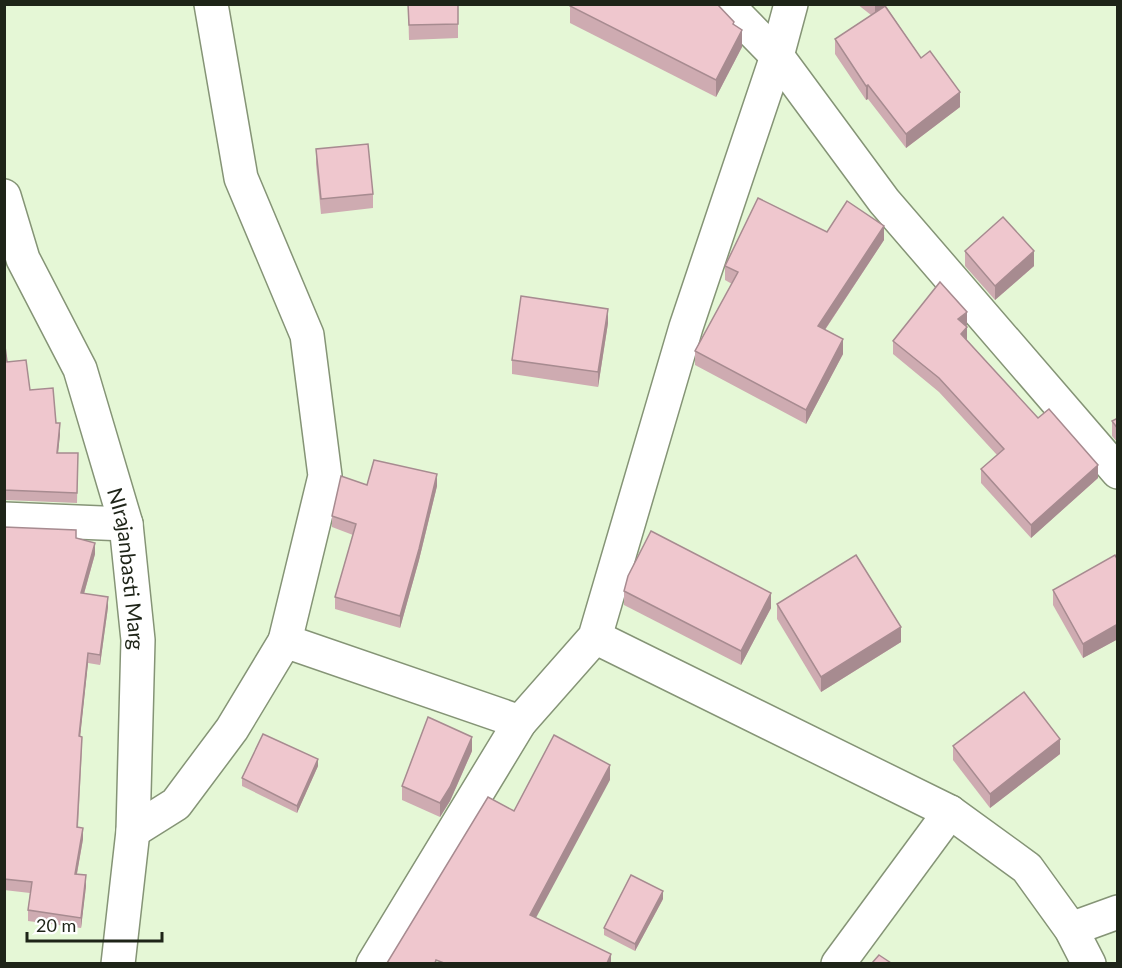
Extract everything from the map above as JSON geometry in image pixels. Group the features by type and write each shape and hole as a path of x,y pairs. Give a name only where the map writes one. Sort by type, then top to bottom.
{"street":[{"path":"133,831 176,804 232,729 285,641 325,476 307,335 241,178 211,4"},
{"path":"726,4 777,56 884,201 1118,472"},
{"path":"373,963 519,722 595,637 686,327 777,56 791,4"},
{"name":"NIrajanbasti Marg","path":"4,196 23,259 80,369 126,524 138,640 133,831 118,963"},
{"path":"4,519 126,524"},
{"path":"595,637 950,812 1027,868 1071,929 1089,963"},
{"path":"285,641 519,722"},
{"path":"838,963 950,812"},
{"path":"1071,929 1118,912"}],"building":[{"path":"408,4 458,4 458,24 409,25"},
{"path":"571,4 717,4 734,22 733,24 742,30 716,80 570,6"},
{"path":"885,6 921,58 930,51 960,92 906,134 868,85 866,86 835,39"},
{"path":"368,144 373,194 321,199 316,149"},
{"path":"758,198 827,232 847,201 884,226 818,326 843,339 806,410 695,351 738,272 725,266"},
{"path":"1003,217 1034,251 995,286 965,251"},
{"path":"940,282 967,312 958,319 967,327 961,334 1038,418 1049,409 1098,465 1031,525 981,469 1004,449 939,378 893,341"},
{"path":"521,296 608,309 598,372 512,360"},
{"path":"4,338 7,362 26,360 30,390 53,388 56,423 60,423 57,453 78,453 77,493 4,490"},
{"path":"1118,418 1118,429 1112,421"},
{"path":"374,460 437,474 400,616 335,597 356,524 332,516 341,476 367,485"},
{"path":"4,527 76,530 76,538 95,543 81,593 108,597 100,655 88,653 79,736 82,737 77,827 83,828 75,874 86,875 81,918 28,910 32,882 4,879"},
{"path":"651,531 771,593 741,651 624,591 628,576"},
{"path":"856,555 901,627 821,677 777,604"},
{"path":"1115,555 1118,561 1118,624 1083,644 1053,590"},
{"path":"1024,692 1060,739 990,794 953,746"},
{"path":"428,717 472,737 450,787 440,803 402,786"},
{"path":"263,734 318,759 297,806 242,778"},
{"path":"554,735 610,765 530,915 611,954 607,963 444,963 436,960 435,963 387,963 488,797 514,811"},
{"path":"631,875 663,891 635,944 604,928"},
{"path":"879,955 891,963 872,963"}]}
